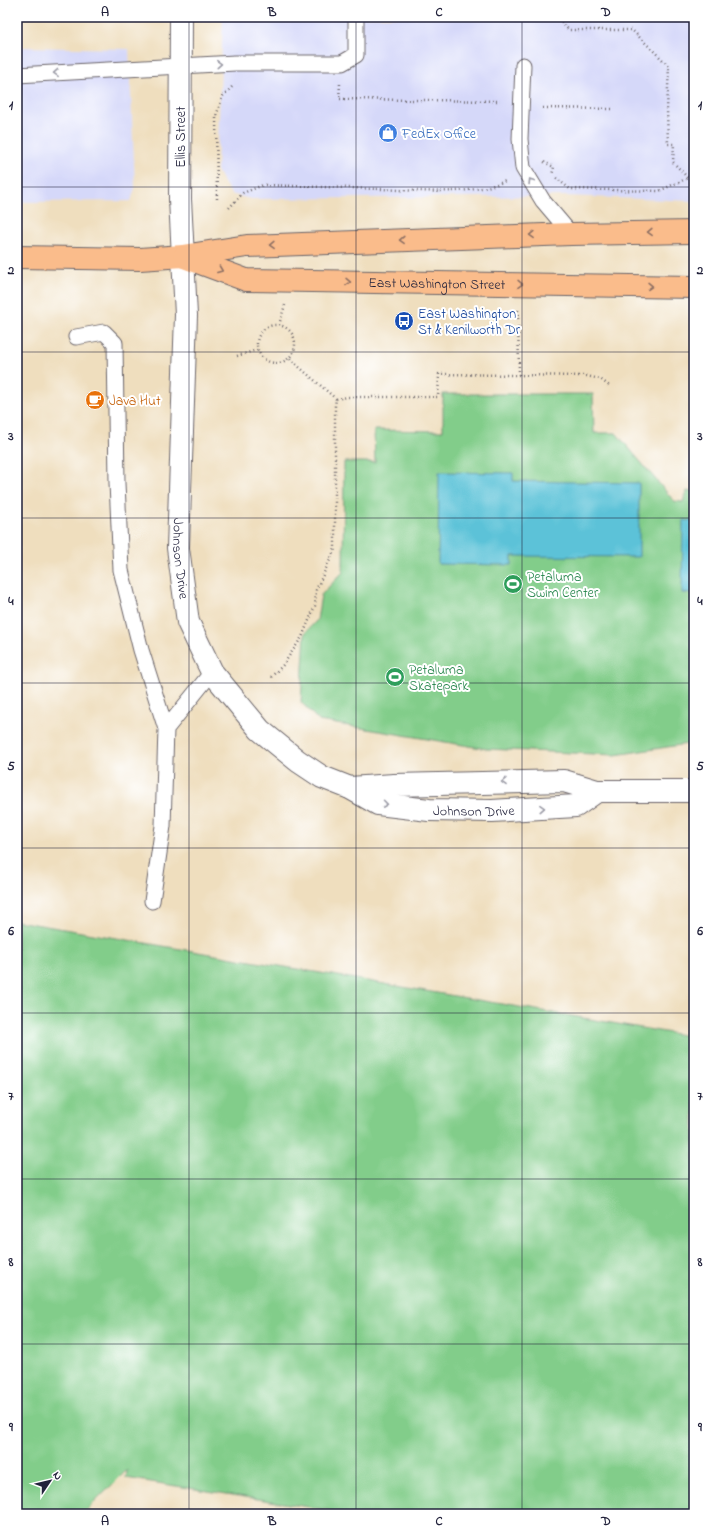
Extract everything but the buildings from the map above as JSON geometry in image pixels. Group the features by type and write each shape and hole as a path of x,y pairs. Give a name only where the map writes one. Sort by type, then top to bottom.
{"main road":[{"name":"East Washington Street","path":"17,257 140,259 183,256 247,246 571,234 694,232"},
{"name":"East Washington Street","path":"183,256 246,280 694,287"}],"street":[{"name":"Ellis Street","path":"181,17 180,199 183,256"},
{"name":"Johnson Drive","path":"183,256 186,315 178,548 188,622 212,672 260,730 298,761 322,777 350,788 394,784 564,781 597,791 694,791"}],"lane":[{"path":"17,75 235,63 342,63 356,55 356,17"},
{"path":"524,65 520,140 523,168 543,201 571,234"},
{"path":"76,337 104,332 115,343 117,475 121,570 141,650 166,729 163,826 152,901"},
{"path":"166,729 212,672"}],"path":[{"path":"555,17 569,30 632,30 668,66 668,144 674,144 673,162 688,178 694,180"},
{"path":"340,82 339,99 501,101 501,106"},
{"path":"217,199 216,116 223,96 236,84"},
{"path":"540,108 614,109"},
{"path":"541,163 545,161 554,167 552,175 570,189 659,191 688,178"},
{"path":"229,208 243,193 263,184 416,190 463,190 495,186 507,180"},
{"path":"279,325 285,303"},
{"path":"518,304 519,375"},
{"path":"279,325 284,327 293,335 295,347 290,359 278,364 271,363 261,356 258,350 258,337 267,327 279,325"},
{"path":"237,356 258,350"},
{"path":"290,359 336,399"},
{"path":"336,399 348,397 438,397 438,374 587,376 600,379 611,387"},
{"path":"271,677 283,666 302,636 315,606 316,590 335,549 336,399"}],"shaded area":[{"path":"223,17 694,17 694,201 566,196 251,199 231,194 217,171"},
{"path":"17,47 129,49 135,188 131,201 17,202"}],"green space":[{"name":"Petaluma Swim Center","path":"443,394 593,394 594,433 616,433 674,501 683,502 687,491 694,492 694,743 615,755 487,749 319,721 301,702 305,633 317,620 321,595 343,572 344,462 375,462 374,430 443,431"},
{"path":"17,921 694,1037 694,1514 352,1514 126,1478 127,1470 83,1514 17,1514"}],"water":[{"name":"Petaluma Swim Center","path":"439,472 513,473 513,481 639,483 639,557 512,556 512,565 438,564"},
{"path":"683,520 694,521 694,594 682,593"}],"place":[{"name":"FedEx Office","path":"388,133"},
{"name":"East Washington St & Kenilworth Dr","path":"404,321"},
{"name":"Java Hut","path":"95,400"},
{"name":"Petaluma Swim Center","path":"513,584"},
{"name":"Petaluma Skatepark","path":"395,677"}]}
